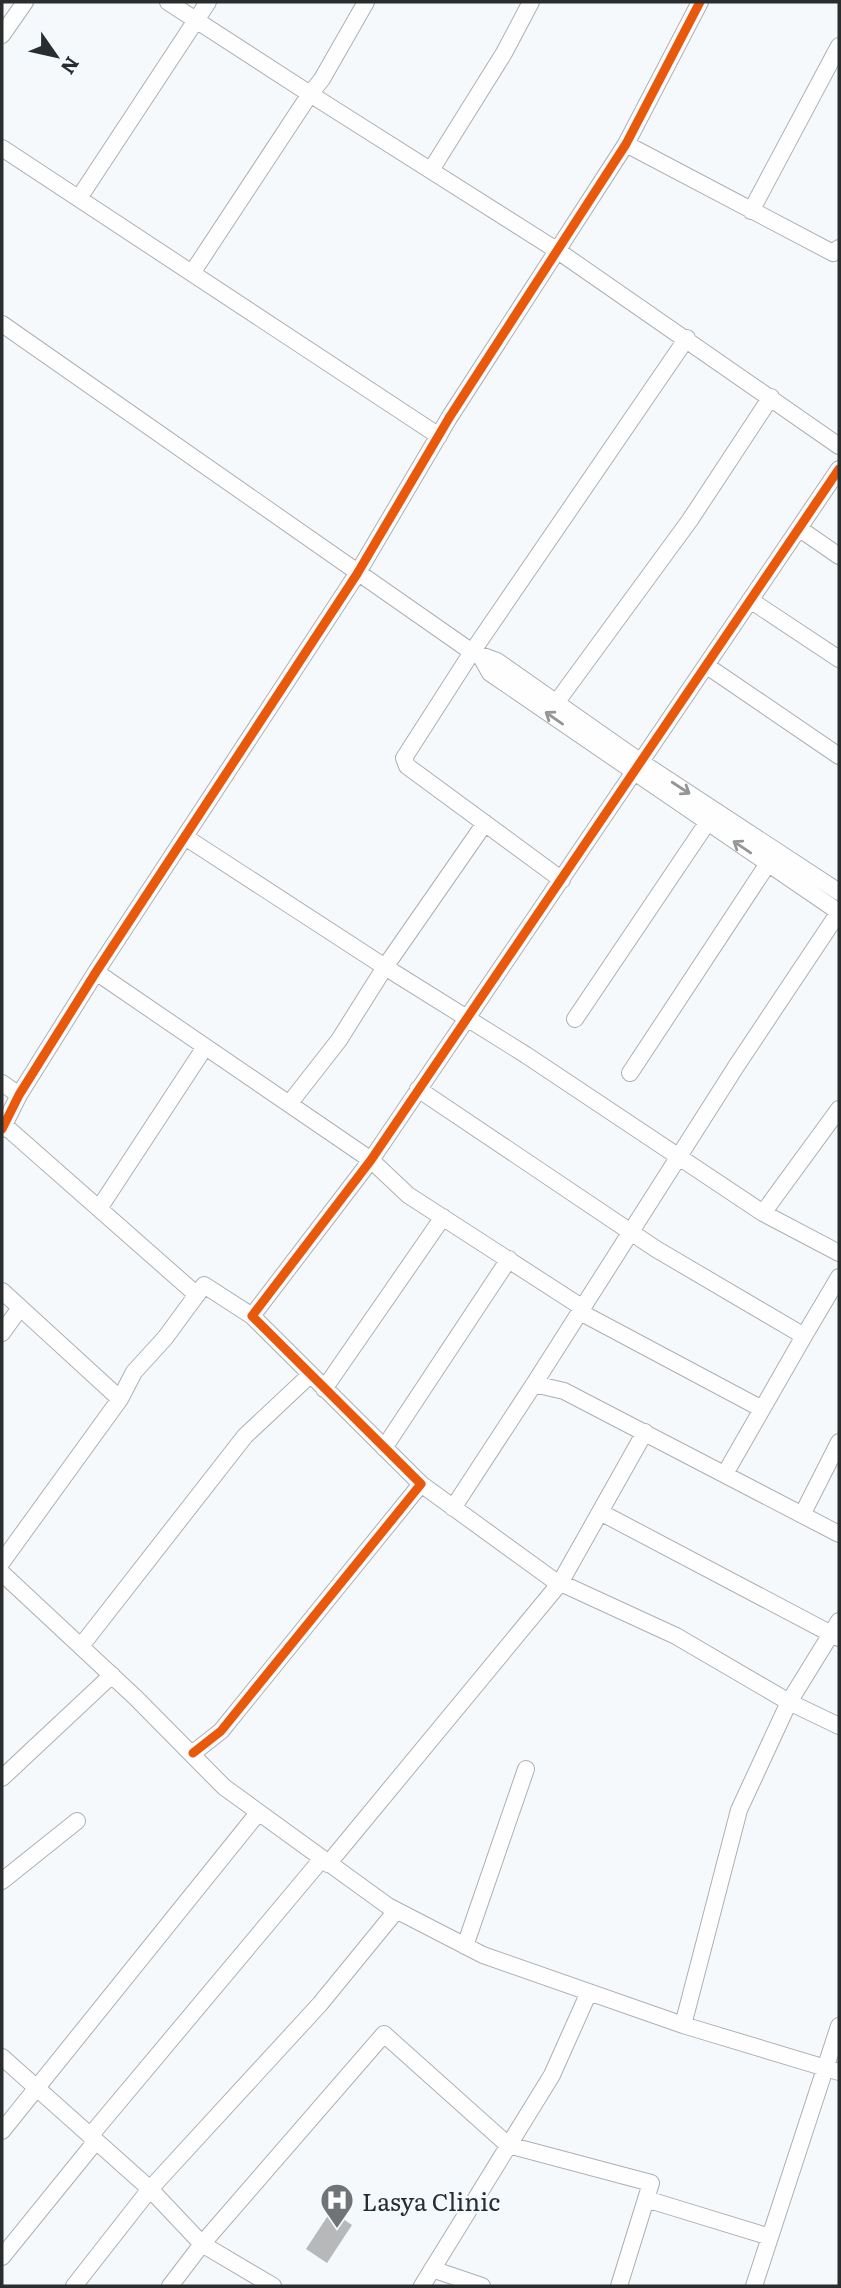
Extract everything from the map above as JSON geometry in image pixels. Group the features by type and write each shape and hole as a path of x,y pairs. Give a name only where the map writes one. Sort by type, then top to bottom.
{"street":[{"path":"2,35 25,2"},
{"path":"168,2 558,251 839,446"},
{"path":"79,198 208,2"},
{"path":"192,273 310,94 323,79 366,2"},
{"path":"431,170 505,53 531,2"},
{"path":"197,1295 100,1208 3,1127 19,1095 96,972 357,574 439,436 626,144 700,2"},
{"path":"751,211 839,46"},
{"path":"626,144 833,253 839,248"},
{"path":"2,148 439,436"},
{"path":"2,324 357,574 477,655 497,661 556,703 706,823 839,912 453,1508"},
{"path":"562,880 407,766 404,758 477,655 687,338"},
{"path":"556,703 690,520 771,397"},
{"path":"252,1316 372,1160 466,1017 562,880 839,469"},
{"path":"800,529 839,556"},
{"path":"750,600 839,659"},
{"path":"477,655 490,673 839,892"},
{"path":"706,666 839,757"},
{"path":"289,1104 339,1040 385,967 485,823"},
{"path":"575,1019 706,823"},
{"path":"185,837 466,1017 762,1213 839,1253"},
{"path":"629,1073 767,865"},
{"path":"96,972 372,1160 408,1195 509,1259 581,1310 762,1409"},
{"path":"100,1208 205,1047"},
{"path":"2,1083 19,1095"},
{"path":"418,1089 631,1232 804,1336"},
{"path":"762,1213 839,1109"},
{"path":"324,1389 443,1217"},
{"path":"384,1448 509,1259"},
{"path":"726,1472 839,1277"},
{"path":"2,1562 120,1399 134,1373 204,1285 252,1316 421,1484 453,1508 561,1583 676,1636 789,1702 839,1726"},
{"path":"2,1291 120,1399"},
{"path":"2,1333 20,1308"},
{"path":"81,1646 245,1436 310,1375"},
{"path":"534,1384 564,1391 726,1472 839,1534"},
{"path":"2,2257 93,2138 561,1583 645,1432"},
{"path":"803,1513 839,1442"},
{"path":"193,1753 221,1731 421,1484"},
{"path":"600,1512 837,1631 789,1702 739,1811 683,2025"},
{"path":"2,1573 193,1753 224,1787 324,1862 396,1911 484,1955 683,2025 832,2070"},
{"path":"2,1778 112,1675"},
{"path":"465,1946 526,1769"},
{"path":"2,2131 258,1813"},
{"path":"2,1881 77,1821"},
{"path":"74,2286 150,2189 320,2004 396,1911"},
{"path":"422,2286 552,2075 589,1992"},
{"path":"754,2286 832,2070 839,2026"},
{"path":"170,2286 202,2244 384,2034 508,2145 650,2183 619,2286"},
{"path":"2,2057 150,2189 202,2244 273,2286"},
{"path":"646,2199 770,2238"},
{"path":"432,2269 482,2286"}],"building":[{"path":"331,2211 352,2225 327,2263 306,2249"}],"cycle path":[{"path":"2,1129 19,1095 96,972 357,574 449,418 626,144 700,2"},
{"path":"193,1753 221,1731 421,1484 252,1316 371,1160 839,469"}],"place":[{"name":"Lasya Clinic","path":"337,2230"}]}
